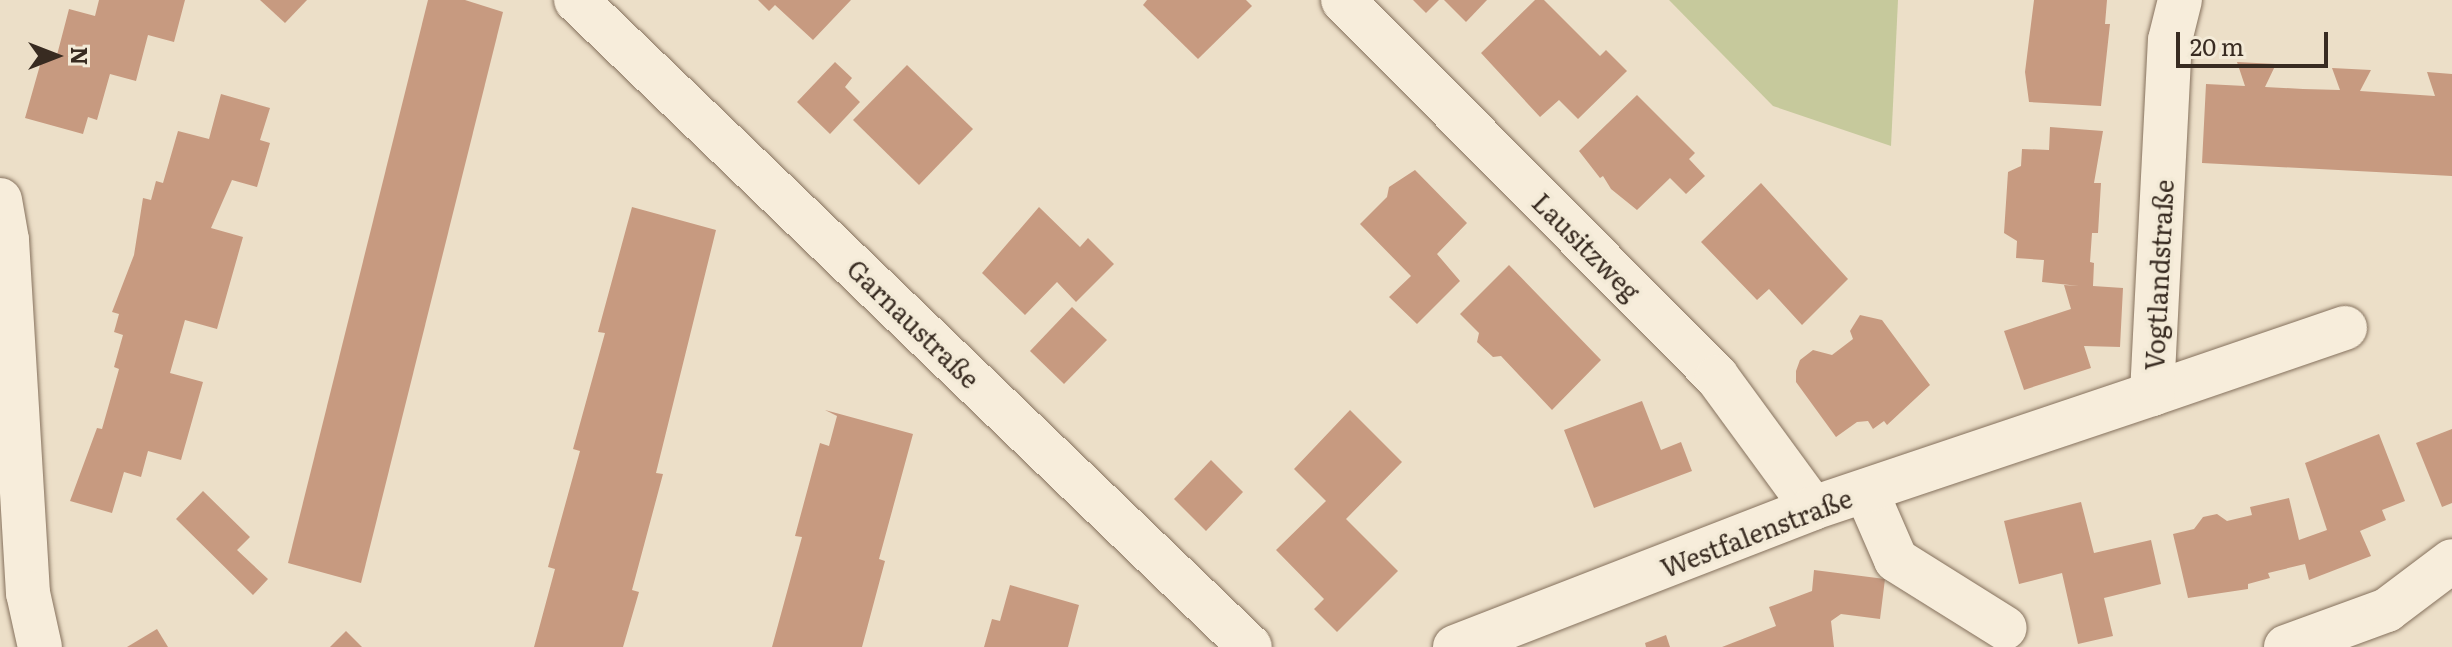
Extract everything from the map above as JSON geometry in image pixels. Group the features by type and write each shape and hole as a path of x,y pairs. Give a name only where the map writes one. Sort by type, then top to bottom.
{"street":[{"name":"Garnaustraße","path":"576,0 1250,647"},
{"name":"Lausitzweg","path":"1343,0 1717,377 1813,508"},
{"name":"Vogtlandstraße","path":"1866,491 2152,394 2170,40 2180,0"},
{"path":"0,200 7,240 28,593 40,647"},
{"path":"2152,394 2345,328"},
{"name":"Westfalenstraße","path":"1455,647 1813,508 1866,491 1896,560 2005,628"},
{"path":"2286,647 2387,610 2446,575"}],"green space":[{"path":"1669,0 1898,0 1891,146 1773,106"}],"building":[{"path":"99,0 185,0 174,42 148,35 136,81 110,74 97,120 88,117 83,134 25,118 44,51 57,55 69,9 95,16"},
{"path":"260,0 307,0 285,23"},
{"path":"428,0 465,0 503,12 361,583 288,563"},
{"path":"758,0 851,0 813,40 775,5 769,11"},
{"path":"1147,0 1246,0 1252,6 1198,59 1143,5"},
{"path":"1413,0 1439,0 1426,13"},
{"path":"1444,0 1487,0 1466,22"},
{"path":"1535,0 1544,0 1600,56 1606,50 1627,71 1578,119 1559,100 1540,117 1481,53"},
{"path":"2034,0 2107,0 2105,24 2110,24 2101,106 2029,102 2025,72"},
{"path":"835,62 852,78 845,87 860,102 830,134 797,102"},
{"path":"2237,62 2276,64 2265,87 2340,90 2332,68 2371,70 2360,91 2435,96 2427,72 2452,74 2452,176 2202,163 2206,84 2245,86"},
{"path":"907,65 973,129 919,185 853,120"},
{"path":"221,94 270,108 260,140 270,143 257,187 232,180 211,228 243,237 217,329 185,320 170,373 203,382 181,460 148,451 141,477 124,472 112,513 70,501 97,428 102,429 119,369 114,367 123,335 114,332 119,314 112,312 134,255 143,198 151,200 156,181 163,183 178,131 209,139"},
{"path":"1637,95 1695,153 1689,159 1705,176 1686,194 1670,178 1637,210 1611,189 1603,176 1600,178 1579,151"},
{"path":"2050,127 2103,131 2094,183 2101,183 2098,233 2092,233 2090,262 2094,263 2093,286 2123,288 2120,347 2084,346 2091,368 2024,390 2004,331 2071,309 2064,285 2079,286 2042,282 2044,260 2016,258 2017,241 2004,233 2008,172 2021,166 2022,149 2049,150"},
{"path":"1415,170 1467,223 1437,254 1460,281 1417,324 1389,297 1411,276 1360,224 1387,197 1389,187"},
{"path":"1761,183 1848,279 1802,325 1769,289 1757,300 1701,242"},
{"path":"632,207 716,230 656,473 663,474 632,590 639,592 623,647 534,647 555,569 548,567 580,451 573,449 605,333 598,332"},
{"path":"1039,207 1080,247 1088,238 1114,264 1076,302 1057,282 1025,315 982,273"},
{"path":"1509,265 1601,360 1552,410 1501,356 1493,357 1477,342 1479,333 1460,314"},
{"path":"1072,307 1107,340 1064,384 1030,351"},
{"path":"1860,315 1882,320 1930,385 1887,425 1884,421 1873,429 1868,421 1857,422 1836,437 1796,382 1796,371 1800,360 1813,350 1832,355 1853,339 1850,331"},
{"path":"1642,401 1661,450 1681,442 1692,471 1594,508 1564,430"},
{"path":"825,410 913,434 879,559 885,561 862,647 772,647 802,537 795,536 820,443 829,446 837,416"},
{"path":"1350,410 1402,462 1346,519 1398,571 1337,632 1314,609 1324,599 1276,550 1326,501 1294,469"},
{"path":"2452,429 2452,503 2442,507 2416,443"},
{"path":"2379,434 2405,501 2382,510 2386,520 2360,531 2371,556 2309,580 2305,564 2268,573 2270,578 2248,584 2248,589 2188,598 2173,534 2194,529 2203,517 2217,514 2227,521 2252,515 2250,507 2289,498 2299,540 2327,530 2305,463"},
{"path":"1211,460 1243,492 1206,531 1174,499"},
{"path":"203,491 250,537 237,550 268,579 253,595 176,519"},
{"path":"2081,502 2094,553 2151,540 2161,584 2104,598 2113,636 2078,644 2062,573 2019,584 2004,521"},
{"path":"1814,570 1885,579 1880,619 1841,614 1831,621 1834,647 1722,647 1776,626 1769,607 1812,591"},
{"path":"1010,585 1079,605 1068,647 984,647 992,619 1000,621"},
{"path":"157,629 168,647 127,647"},
{"path":"346,631 362,647 330,647"},
{"path":"1666,635 1670,647 1646,647 1645,643"}]}
